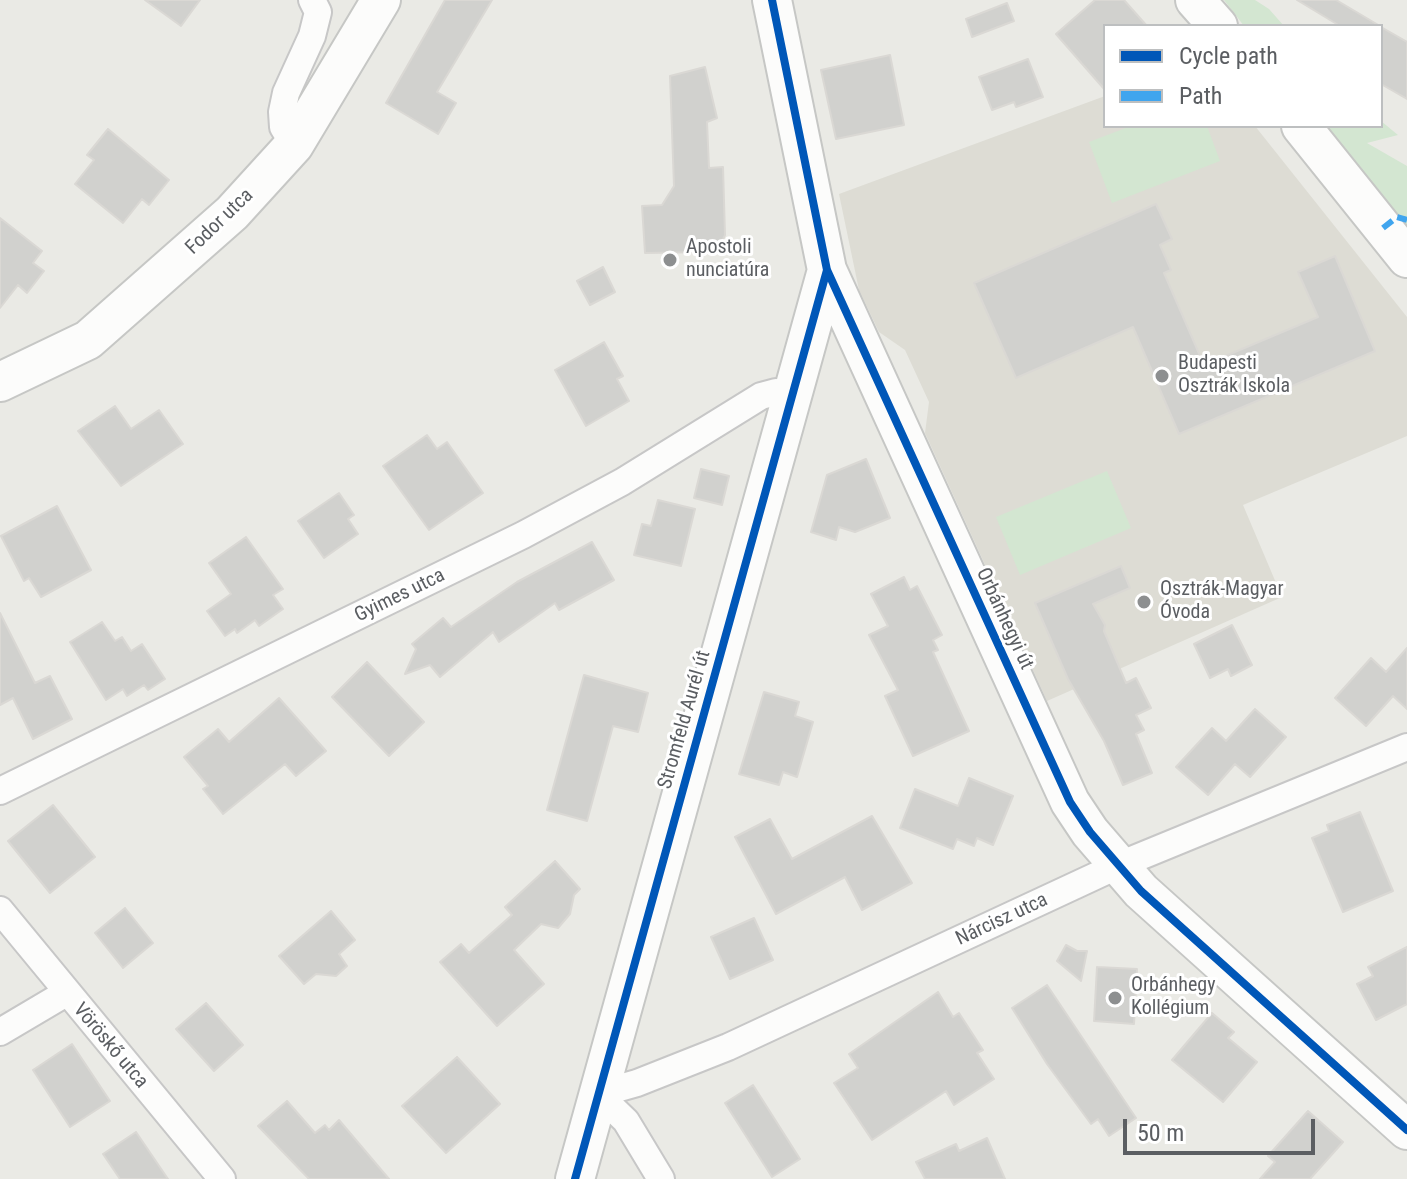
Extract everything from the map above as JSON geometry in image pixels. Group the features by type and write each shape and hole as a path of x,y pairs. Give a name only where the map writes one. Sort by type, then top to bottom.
{"street":[{"path":"294,145 283,127 282,112 286,93 312,36 318,12 312,0"},
{"name":"Fodor utca","path":"0,382 88,340 232,213 294,145 381,0"},
{"name":"Orbánhegyi út","path":"772,0 827,270 1070,802 1117,866 1407,1130"},
{"path":"1195,0 1216,24"},
{"path":"1303,128 1407,258"},
{"name":"Stromfeld Aurél út","path":"575,1179 827,270"},
{"name":"Gyimes utca","path":"0,791 523,535 622,482 761,396 776,392 792,396"},
{"name":"Nárcisz utca","path":"598,1094 637,1083 728,1047 1117,866 1407,747"},
{"name":"Vöröskő utca","path":"0,910 222,1179"},
{"path":"0,1032 66,993"},
{"path":"598,1094 626,1121 661,1179"}],"shaded area":[{"name":"Budapesti Osztrák Iskola","path":"1103,97 1103,128 1257,128 1407,317 1407,436 1243,505 1282,597 1047,701 925,433 929,402 905,350 879,332 859,290 839,194"}],"green space":[{"path":"1224,0 1255,0 1269,9 1282,24 1242,24"},
{"path":"1383,123 1398,135 1367,143 1407,166 1407,230 1326,128 1383,128"},
{"path":"1126,128 1208,128 1220,161 1112,203 1089,142"},
{"path":"1107,471 1131,528 1020,575 996,517"}],"building":[{"path":"145,0 200,0 181,26"},
{"path":"445,0 492,0 437,92 456,103 438,134 386,103"},
{"path":"1095,0 1124,0 1145,24 1103,24 1103,88 1056,34"},
{"path":"1297,0 1336,0 1377,24 1337,24"},
{"path":"1007,3 1014,21 972,37 966,19"},
{"path":"1383,28 1407,42 1407,99 1383,85"},
{"path":"890,55 904,125 836,139 821,70"},
{"path":"1028,59 1043,97 1016,107 1014,102 992,110 979,77"},
{"path":"705,67 717,118 707,122 709,168 723,167 725,235 721,244 707,252 645,253 642,206 662,205 674,186 670,76"},
{"path":"108,129 169,180 149,205 142,199 123,223 75,184 94,160 87,155"},
{"path":"1156,204 1172,239 1160,245 1171,270 1164,273 1204,365 1318,317 1298,272 1335,256 1375,351 1179,434 1133,327 1016,378 974,283"},
{"path":"0,218 42,251 33,263 44,271 27,293 18,285 0,308"},
{"path":"603,267 615,292 590,305 577,281"},
{"path":"604,342 623,376 617,379 629,401 586,426 555,370"},
{"path":"115,406 131,429 159,410 183,444 121,486 78,431"},
{"path":"427,435 437,449 447,442 483,493 429,530 383,466"},
{"path":"866,459 890,518 855,532 839,527 836,540 811,532 827,475"},
{"path":"701,469 729,476 722,505 694,498"},
{"path":"339,493 354,515 348,519 358,534 324,558 298,521"},
{"path":"658,500 695,509 681,566 634,555 642,524 651,526"},
{"path":"57,506 91,570 41,597 29,578 24,581 1,536"},
{"path":"246,537 283,589 273,595 283,609 259,626 255,620 237,633 235,629 225,636 207,611 231,594 209,563"},
{"path":"592,542 614,580 559,610 555,603 499,642 493,632 440,677 430,665 405,674 416,649 412,644 443,618 451,627 517,582"},
{"path":"1121,566 1130,588 1093,604 1105,625 1104,631 1126,683 1136,678 1151,708 1136,715 1144,730 1136,734 1152,773 1123,785 1104,741 1068,679 1035,603"},
{"path":"904,577 910,590 917,586 942,635 933,640 938,650 933,652 969,731 913,756 885,696 898,690 869,635 888,626 871,594"},
{"path":"0,613 35,683 50,676 72,719 33,739 13,698 0,705"},
{"path":"102,622 115,641 122,637 131,651 142,644 165,679 148,690 144,685 127,696 123,689 106,700 70,642"},
{"path":"1232,625 1252,665 1231,676 1228,669 1210,678 1194,644"},
{"path":"1407,648 1407,709 1393,696 1366,726 1335,698 1371,658 1386,672"},
{"path":"367,662 424,722 389,756 332,697"},
{"path":"584,675 648,693 638,732 613,726 587,821 547,810"},
{"path":"764,692 799,702 795,716 813,722 797,777 783,772 779,785 739,774"},
{"path":"279,698 326,751 296,776 285,764 223,814 203,789 208,786 184,757 218,729 229,742"},
{"path":"1255,709 1286,737 1250,777 1235,764 1208,795 1176,767 1212,728 1226,741"},
{"path":"969,778 1013,796 993,845 977,838 974,846 957,839 953,849 900,828 915,789 958,806"},
{"path":"53,805 95,857 50,893 8,841"},
{"path":"1360,812 1393,891 1343,912 1312,838 1329,831 1327,825"},
{"path":"872,816 912,883 862,910 845,877 776,914 735,837 770,819 792,859"},
{"path":"555,861 580,889 574,895 570,914 558,928 541,924 514,950 544,984 497,1026 440,962 461,944 469,953 512,915 505,907"},
{"path":"125,908 153,943 123,968 95,933"},
{"path":"331,911 355,940 339,954 347,966 336,976 316,974 304,984 279,956"},
{"path":"754,918 773,960 730,979 711,937"},
{"path":"1066,945 1077,951 1087,951 1081,981 1057,961"},
{"path":"1407,947 1407,1004 1376,1020 1357,984 1373,976 1368,967"},
{"name":"Orbánhegy Kollégium","path":"1097,967 1137,969 1134,1024 1094,1021"},
{"path":"1047,985 1136,1118 1109,1136 1098,1119 1091,1124 1047,1064 1012,1008"},
{"path":"938,992 953,1017 959,1013 983,1050 977,1053 994,1079 954,1105 946,1091 872,1140 834,1083 858,1068 849,1054"},
{"path":"206,1003 243,1045 214,1071 176,1029"},
{"path":"1212,1013 1234,1032 1228,1038 1257,1062 1223,1102 1172,1060"},
{"path":"72,1044 110,1101 70,1127 33,1070"},
{"path":"457,1057 500,1104 446,1153 402,1106"},
{"path":"753,1085 800,1159 772,1177 725,1103"},
{"path":"287,1101 315,1133 325,1125 329,1130 339,1120 389,1179 309,1179 258,1126"},
{"path":"1308,1111 1343,1142 1310,1179 1260,1179 1275,1162 1268,1156"},
{"path":"136,1132 168,1179 120,1179 103,1154"},
{"path":"987,1138 1005,1179 925,1179 916,1162 956,1144 959,1151"}],"marked path":[{"path":"1383,228 1397,217 1407,220"}],"cycle path":[{"path":"772,0 827,270 1070,802 1090,832 1141,891 1407,1130"},
{"path":"575,1179 827,270"}],"place":[{"name":"Apostoli nunciatúra","path":"670,260"},
{"name":"Budapesti Osztrák Iskola","path":"1162,376"},
{"name":"Osztrák-Magyar Óvoda","path":"1144,602"},
{"name":"Orbánhegy Kollégium","path":"1115,998"}]}
